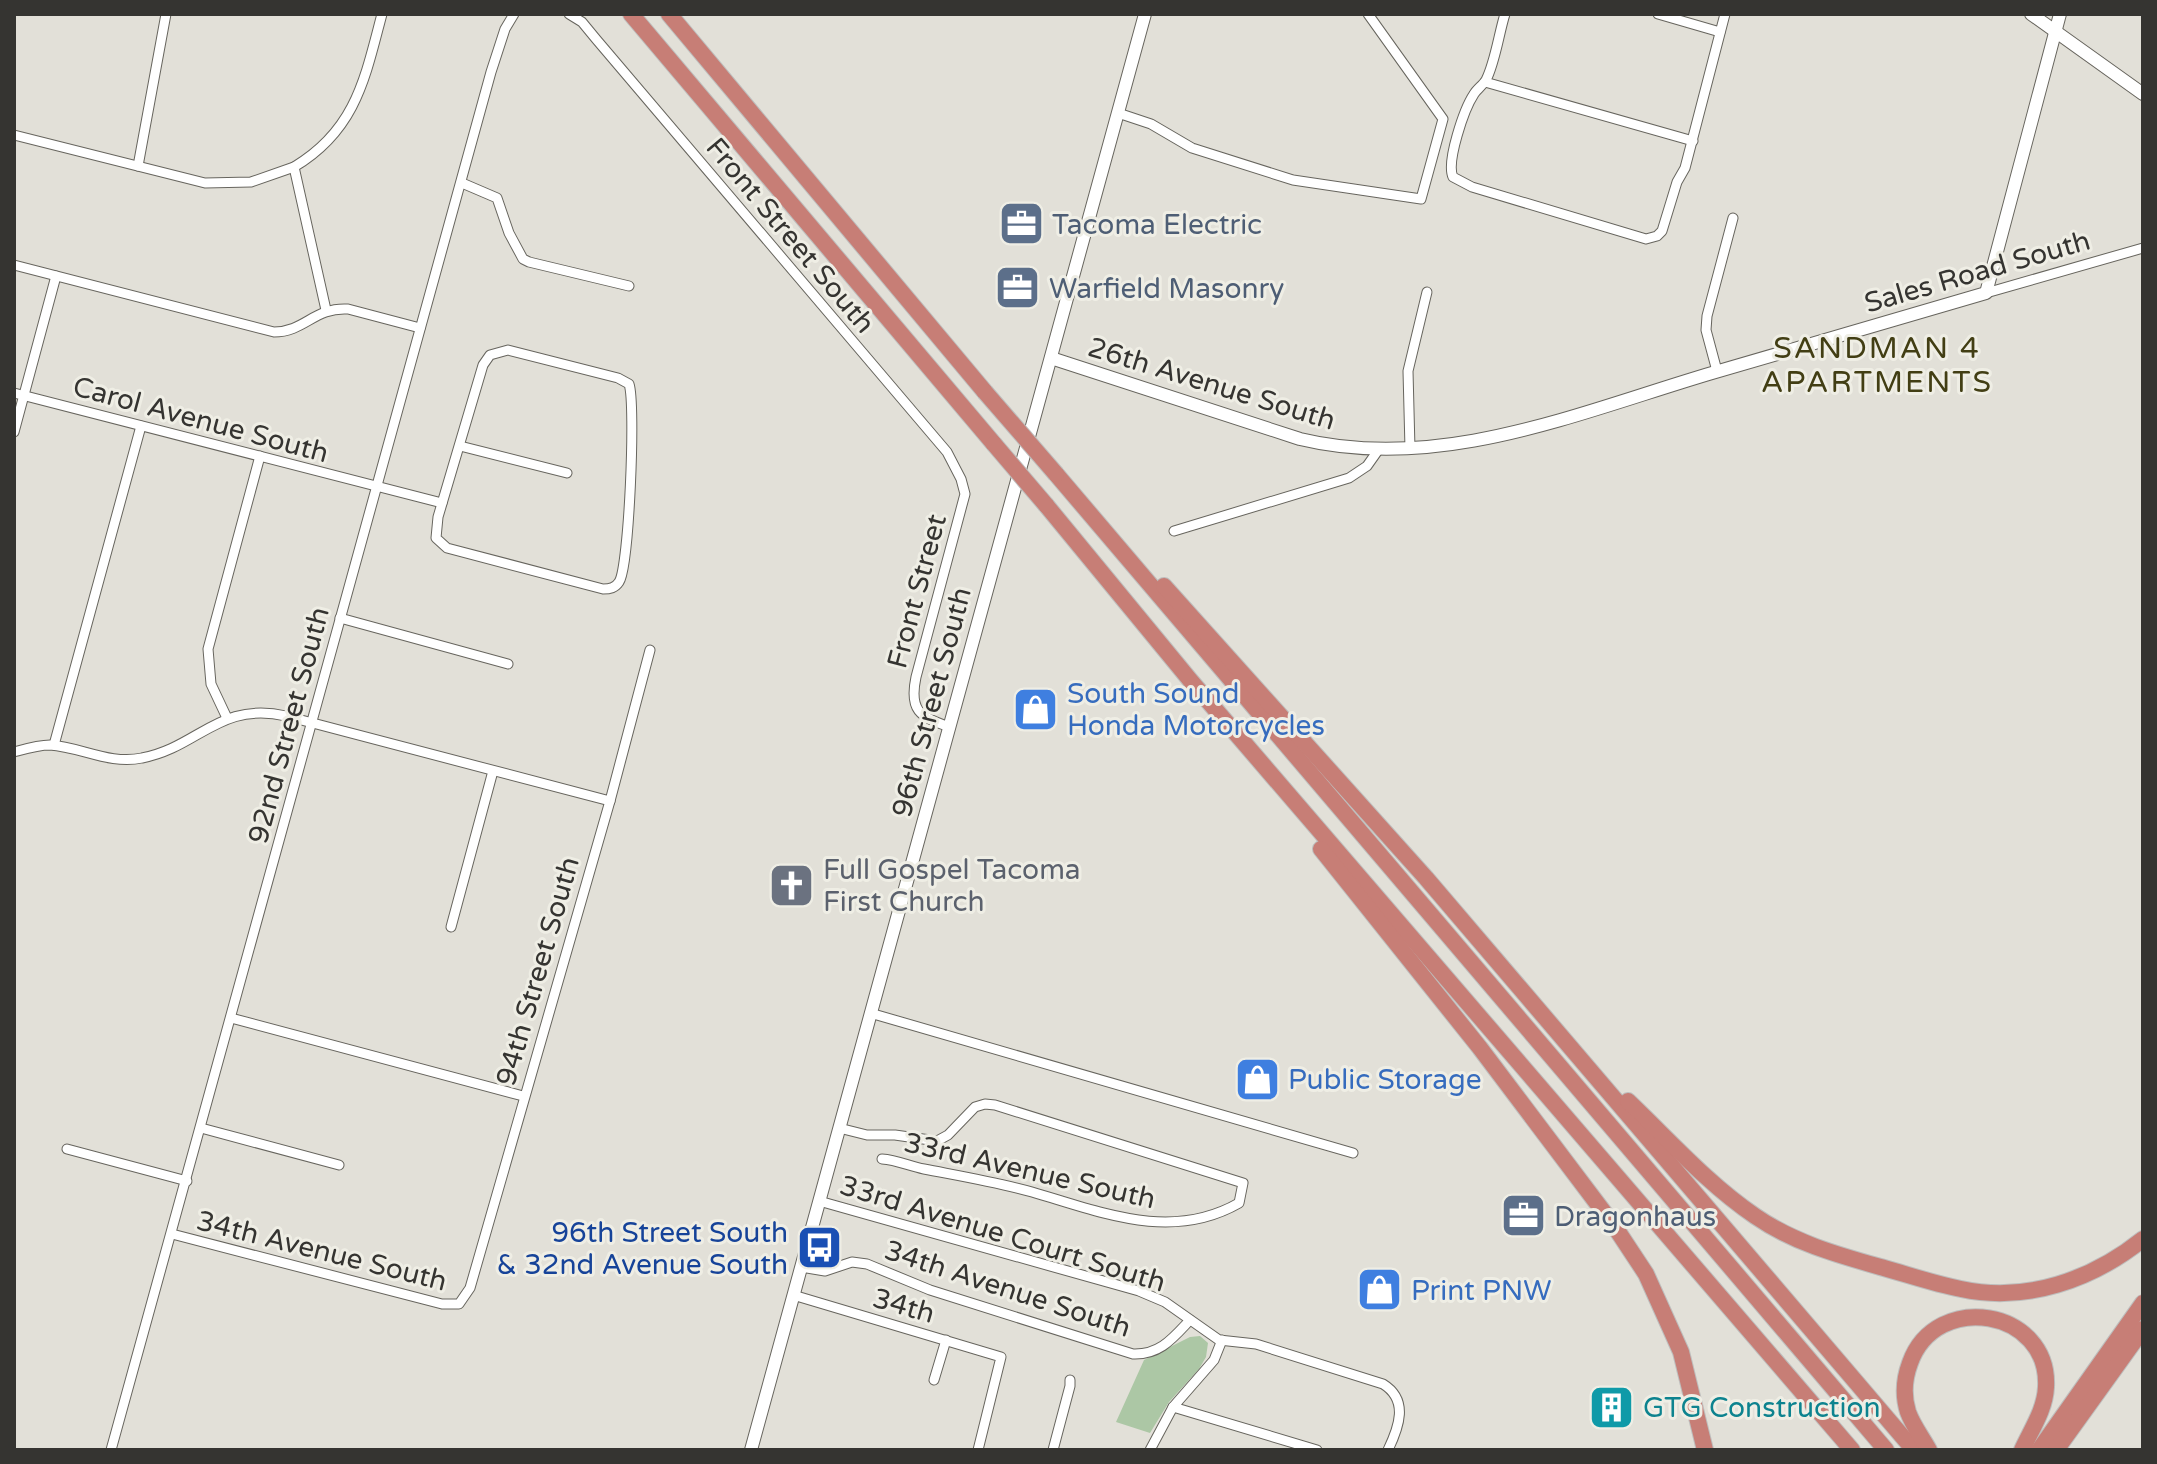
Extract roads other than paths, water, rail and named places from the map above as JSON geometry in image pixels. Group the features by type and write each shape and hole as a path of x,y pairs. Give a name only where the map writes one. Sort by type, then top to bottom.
{"highway":[{"path":"631,14 1190,680 1480,1048 1615,1227 1646,1274 1681,1352 1705,1449"},
{"path":"669,14 985,392 1886,1450"},
{"path":"1073,495 1224,651 1426,878 1914,1450"},
{"path":"1190,680 1852,1450"},
{"path":"1557,1034 1742,1207 1815,1248 1961,1289 2005,1293 2045,1289 2072,1280 2116,1258 2143,1239"},
{"path":"2039,1450 2143,1303"},
{"path":"1929,1450 1908,1410 1905,1387 1909,1366 1916,1349 1935,1328 1972,1316 1999,1320 2016,1328 2032,1343 2043,1363 2047,1383 2045,1399 2022,1450"},
{"path":"2056,1450 2143,1329"}],"main road":[{"name":"96th Street South","path":"751,1450 1145,14"},
{"path":"2031,14 2143,94"},
{"path":"1986,293 2060,14"},
{"name":"Sales Road South","path":"1503,435 1986,293"},
{"name":"26th Avenue South","path":"1051,358 1291,437 1337,447 1410,449 1503,435"}],"street":[{"path":"138,166 166,14"},
{"path":"14,135 194,181 228,184 262,179 294,167 332,137 353,107 363,84 382,14"},
{"name":"92nd Street South","path":"111,1450 500,42 514,14"},
{"name":"Front Street South","path":"569,14 589,30 947,452 965,494"},
{"path":"1118,113 1140,119 1192,148 1293,180 1421,199 1443,119 1368,14"},
{"path":"1505,14 1485,82 1473,95 1464,114 1451,160 1453,177 1472,187 1640,238 1657,236 1664,225 1693,141 1725,14"},
{"path":"1658,14 1720,32"},
{"path":"1485,82 1693,141"},
{"path":"294,167 326,310"},
{"path":"462,183 497,198 523,259 629,286"},
{"path":"1717,371 1706,330 1707,316 1733,218"},
{"name":"Sales Road South","path":"1986,293 2143,248"},
{"path":"14,265 274,332 292,330 326,310 348,309 420,328"},
{"path":"14,432 19,394 56,276"},
{"path":"1410,449 1408,371 1427,292"},
{"path":"508,350 626,381 631,389 632,426 626,552 621,580 608,590 447,548 436,538 438,517 460,446 483,365 490,355 508,350"},
{"name":"Carol Avenue South","path":"19,394 442,503"},
{"path":"54,745 141,426"},
{"path":"460,446 567,473"},
{"path":"1174,531 1349,478 1367,466 1379,449"},
{"path":"227,718 211,684 208,649 260,456"},
{"name":"Front Street","path":"950,727 933,722 919,712 913,702 913,690 965,494"},
{"path":"340,618 508,664"},
{"name":"94th Street South","path":"461,1303 470,1288 610,801 650,650"},
{"path":"14,752 54,745 99,757 137,759 164,753 227,718 261,712 610,801"},
{"path":"451,927 493,771"},
{"path":"870,1013 1353,1153"},
{"path":"231,1018 523,1096"},
{"name":"33rd Avenue South","path":"839,1128 868,1136 898,1135 936,1141 944,1138 975,1107 991,1104 1243,1183 1239,1203 1222,1213 1185,1221 1145,1222 1115,1217 1005,1185 882,1159"},
{"path":"201,1128 339,1165"},
{"name":"34th Avenue South","path":"67,1149 187,1181"},
{"name":"33rd Avenue Court South","path":"819,1201 1139,1291 1161,1300 1222,1340 1251,1343 1383,1384 1395,1393 1400,1403 1399,1420 1388,1450"},
{"name":"34th Avenue South","path":"172,1234 442,1304 456,1306 461,1303"},
{"name":"34th Avenue South","path":"801,1267 825,1271 852,1262 867,1264 930,1290 1136,1354 1150,1353 1164,1346 1190,1320"},
{"name":"34th","path":"793,1295 1001,1357 978,1450"},
{"path":"934,1380 946,1340"},
{"path":"1150,1450 1173,1407 1214,1360 1222,1340"},
{"path":"1053,1450 1070,1380"},
{"path":"1173,1407 1317,1450"}],"place":[{"name":"Tacoma Electric","path":"1021,224"},
{"name":"Warfield Masonry","path":"1018,288"},
{"name":"South Sound Honda Motorcycles","path":"1036,709"},
{"name":"Full Gospel Tacoma First Church","path":"792,885"},
{"name":"Public Storage","path":"1257,1079"},
{"name":"Dragonhaus","path":"1523,1216"},
{"name":"96th Street South & 32nd Avenue South","path":"819,1248"},
{"name":"Print PNW","path":"1380,1290"},
{"name":"GTG Construction","path":"1612,1407"}],"district":[{"name":"SANDMAN 4 APARTMENTS","path":"1877,365"}]}
